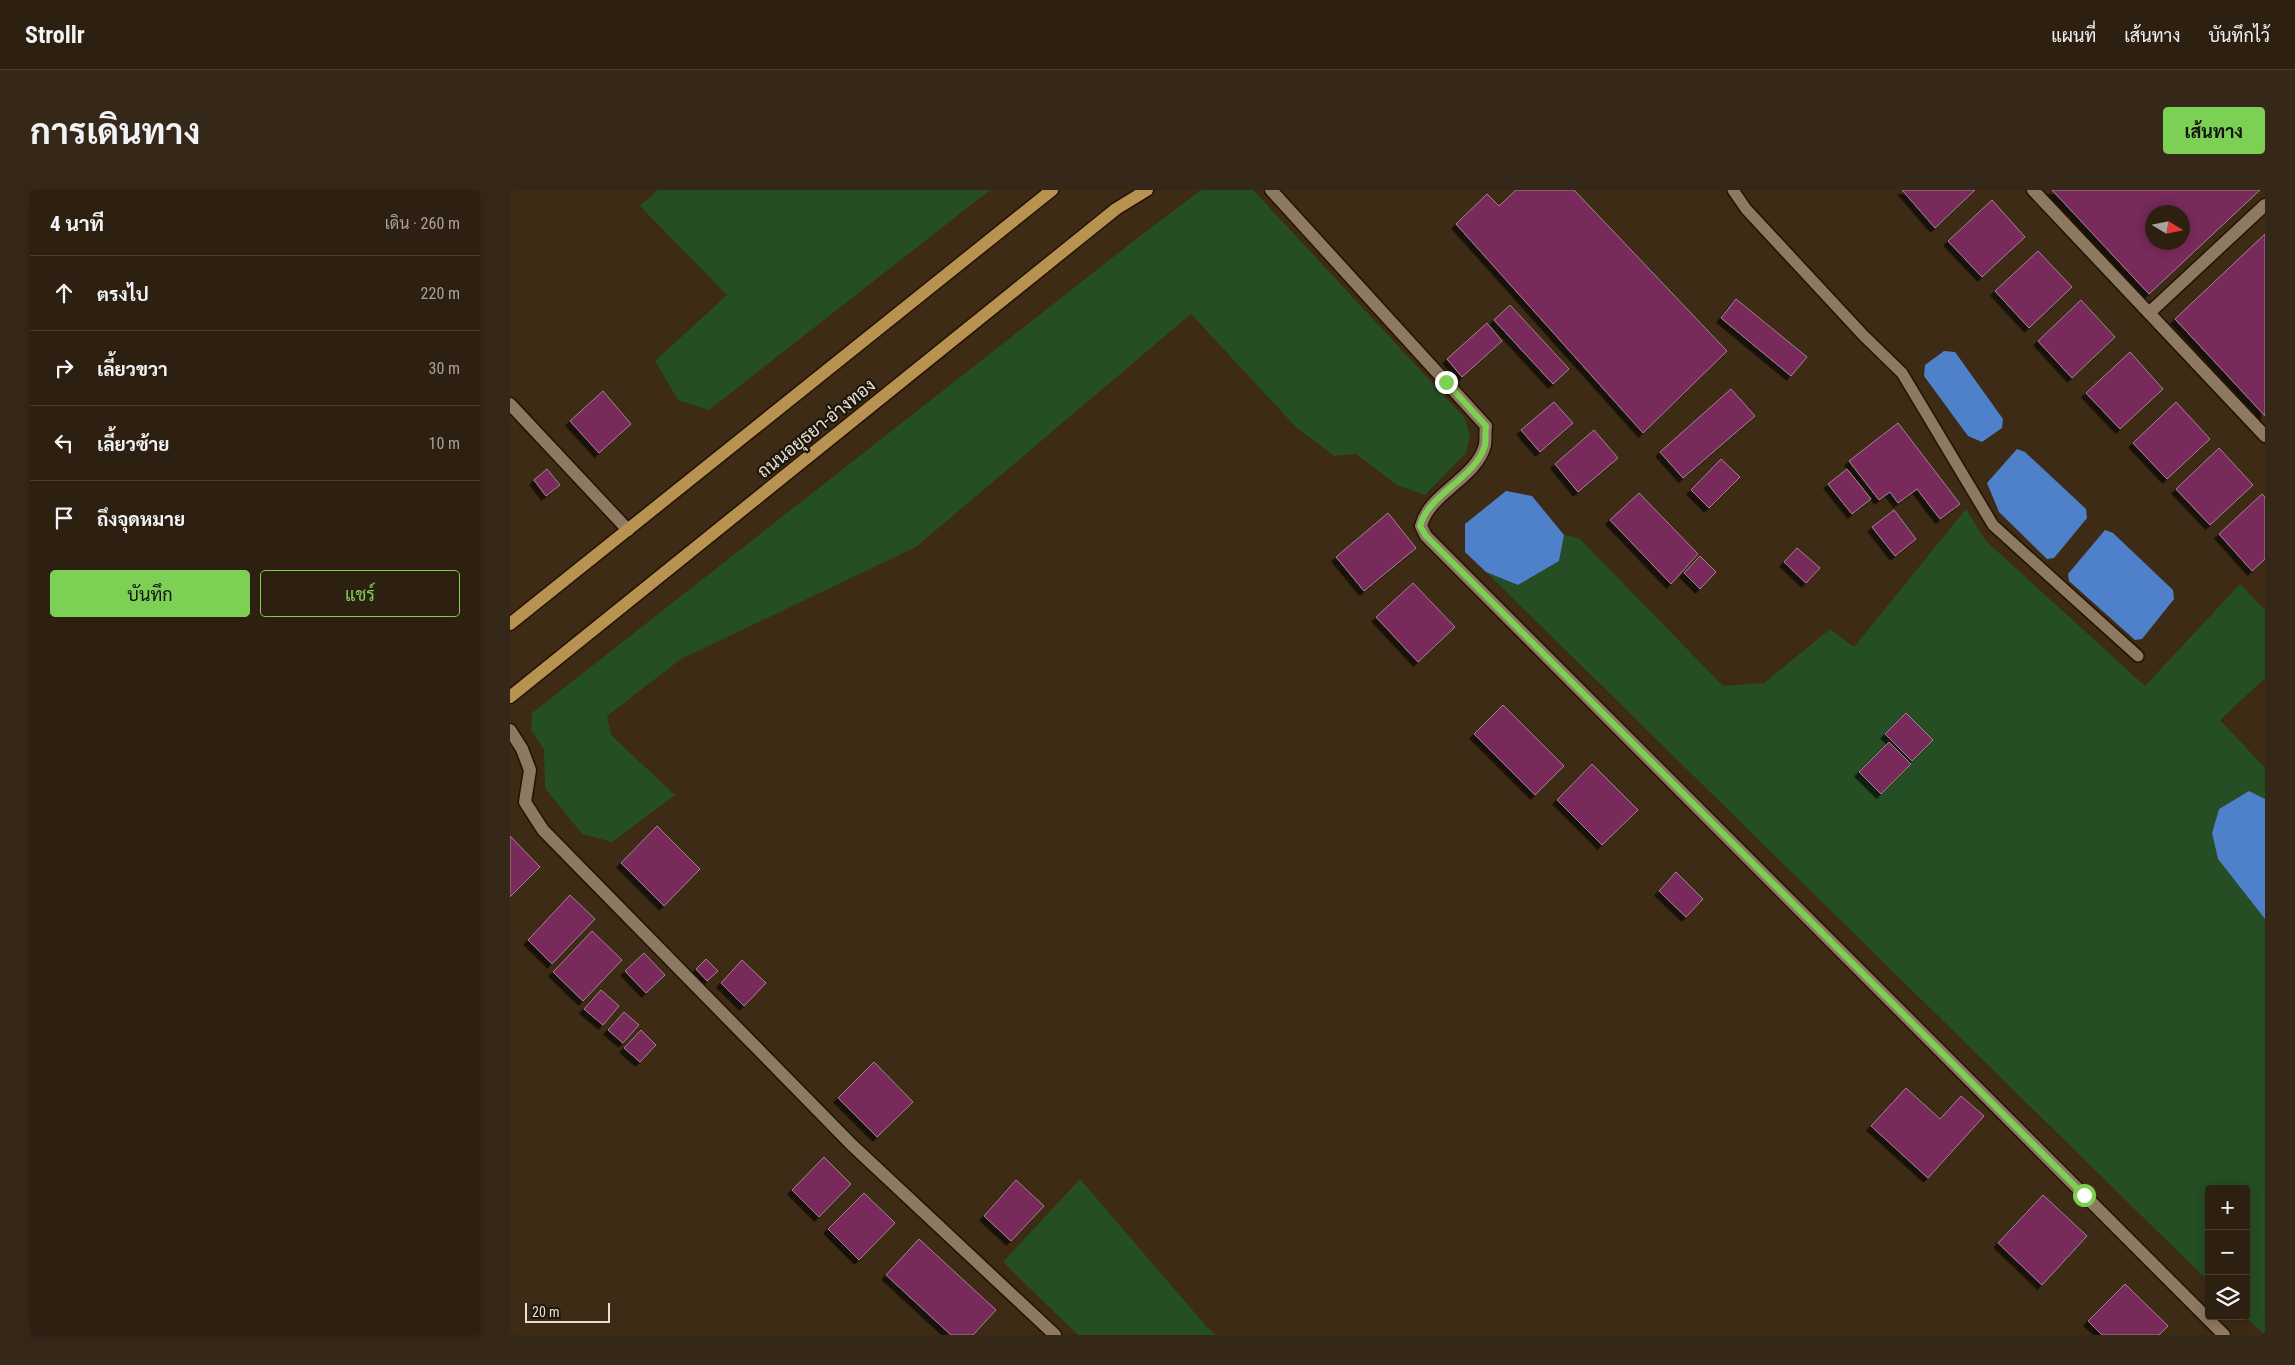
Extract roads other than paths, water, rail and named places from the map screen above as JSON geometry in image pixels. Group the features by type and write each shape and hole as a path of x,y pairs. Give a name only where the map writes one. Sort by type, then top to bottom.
{"main road":[{"path":"510,624 1052,190"},
{"name":"ถนนอยุธยา-อ่างทอง","path":"510,697 1116,209 1147,190"}],"street":[{"path":"1271,190 1486,426 1485,446 1476,462 1424,514 1420,526 1426,536 2224,1335"},
{"path":"2033,190 2265,436"},
{"path":"2149,313 2265,205"},
{"path":"510,404 628,530"},
{"path":"510,730 522,748 530,770 525,802 543,830 852,1145 1055,1335"}],"lane":[{"path":"1733,190 1746,209 1857,329 1902,373 1993,525 2138,656"}],"water":[{"path":"1944,351 1955,352 2003,419 2002,428 1982,442 1968,436 1924,376 1925,365"},
{"path":"2017,449 2025,452 2086,509 2087,518 2054,558 2047,559 1999,512 1987,483"},
{"path":"1506,491 1532,496 1564,535 1559,561 1518,585 1486,572 1465,552 1465,524"},
{"path":"2105,530 2113,533 2173,590 2174,599 2142,639 2135,640 2069,581 2068,574"},
{"path":"2249,791 2265,799 2265,919 2218,859 2212,833 2219,809"}]}
